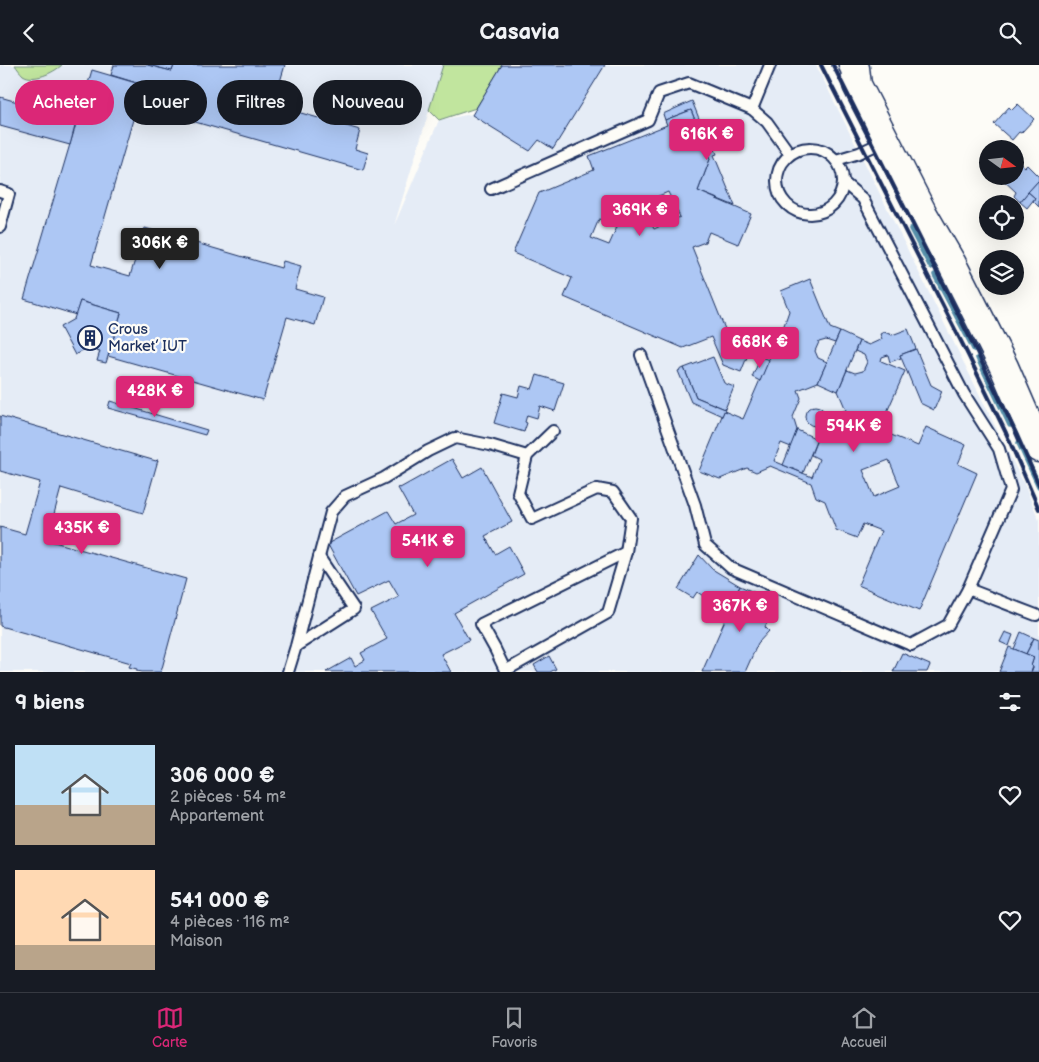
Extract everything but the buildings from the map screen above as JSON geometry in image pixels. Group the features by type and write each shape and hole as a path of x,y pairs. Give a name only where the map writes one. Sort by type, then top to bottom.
{"main road":[{"path":"854,67 857,85 927,223 952,264 1004,367 1039,448"},
{"path":"854,67 870,78 880,97 935,208 952,264"}],"lane":[{"path":"752,109 770,65"},
{"path":"491,189 648,121 658,93 689,83 752,109 767,122 790,154"},
{"path":"836,160 859,153 886,141"},
{"path":"803,148 815,148 828,153 836,160 841,169 843,182 840,193 828,209 817,214 806,214 795,211 782,200 777,191 776,179 779,168 790,154 803,148"},
{"path":"641,355 695,505 705,545 731,568 911,645 948,625 968,589 1011,490 998,449 964,394 863,199 843,182"},
{"path":"0,191 10,194 0,227"},
{"path":"553,431 527,455 518,493 532,519 597,489 613,492 631,518 626,552 608,613 506,671 481,625 626,552"},
{"path":"288,672 331,512 345,495 384,478 428,451 455,438 527,455"},
{"path":"296,646 354,609 319,557"},
{"path":"968,589 1036,615"}],"shaded area":[{"path":"0,65 443,65 394,226 439,120 472,114 502,65 816,65 1025,486 1039,520 1039,672 0,672"}],"green space":[{"path":"15,65 62,65 49,74 32,78 23,75"},
{"path":"443,65 502,65 476,108 439,120 429,110"}],"waterway":[{"path":"911,229 931,267"},
{"path":"935,275 974,349"},
{"path":"978,358 1010,425"},
{"path":"1019,443 1039,486"}],"railway":[{"path":"821,65 968,355 1006,433 1039,509"},
{"path":"833,65 976,350 1039,485"}],"place":[{"name":"Crous Market’ IUT","path":"90,338"}]}
